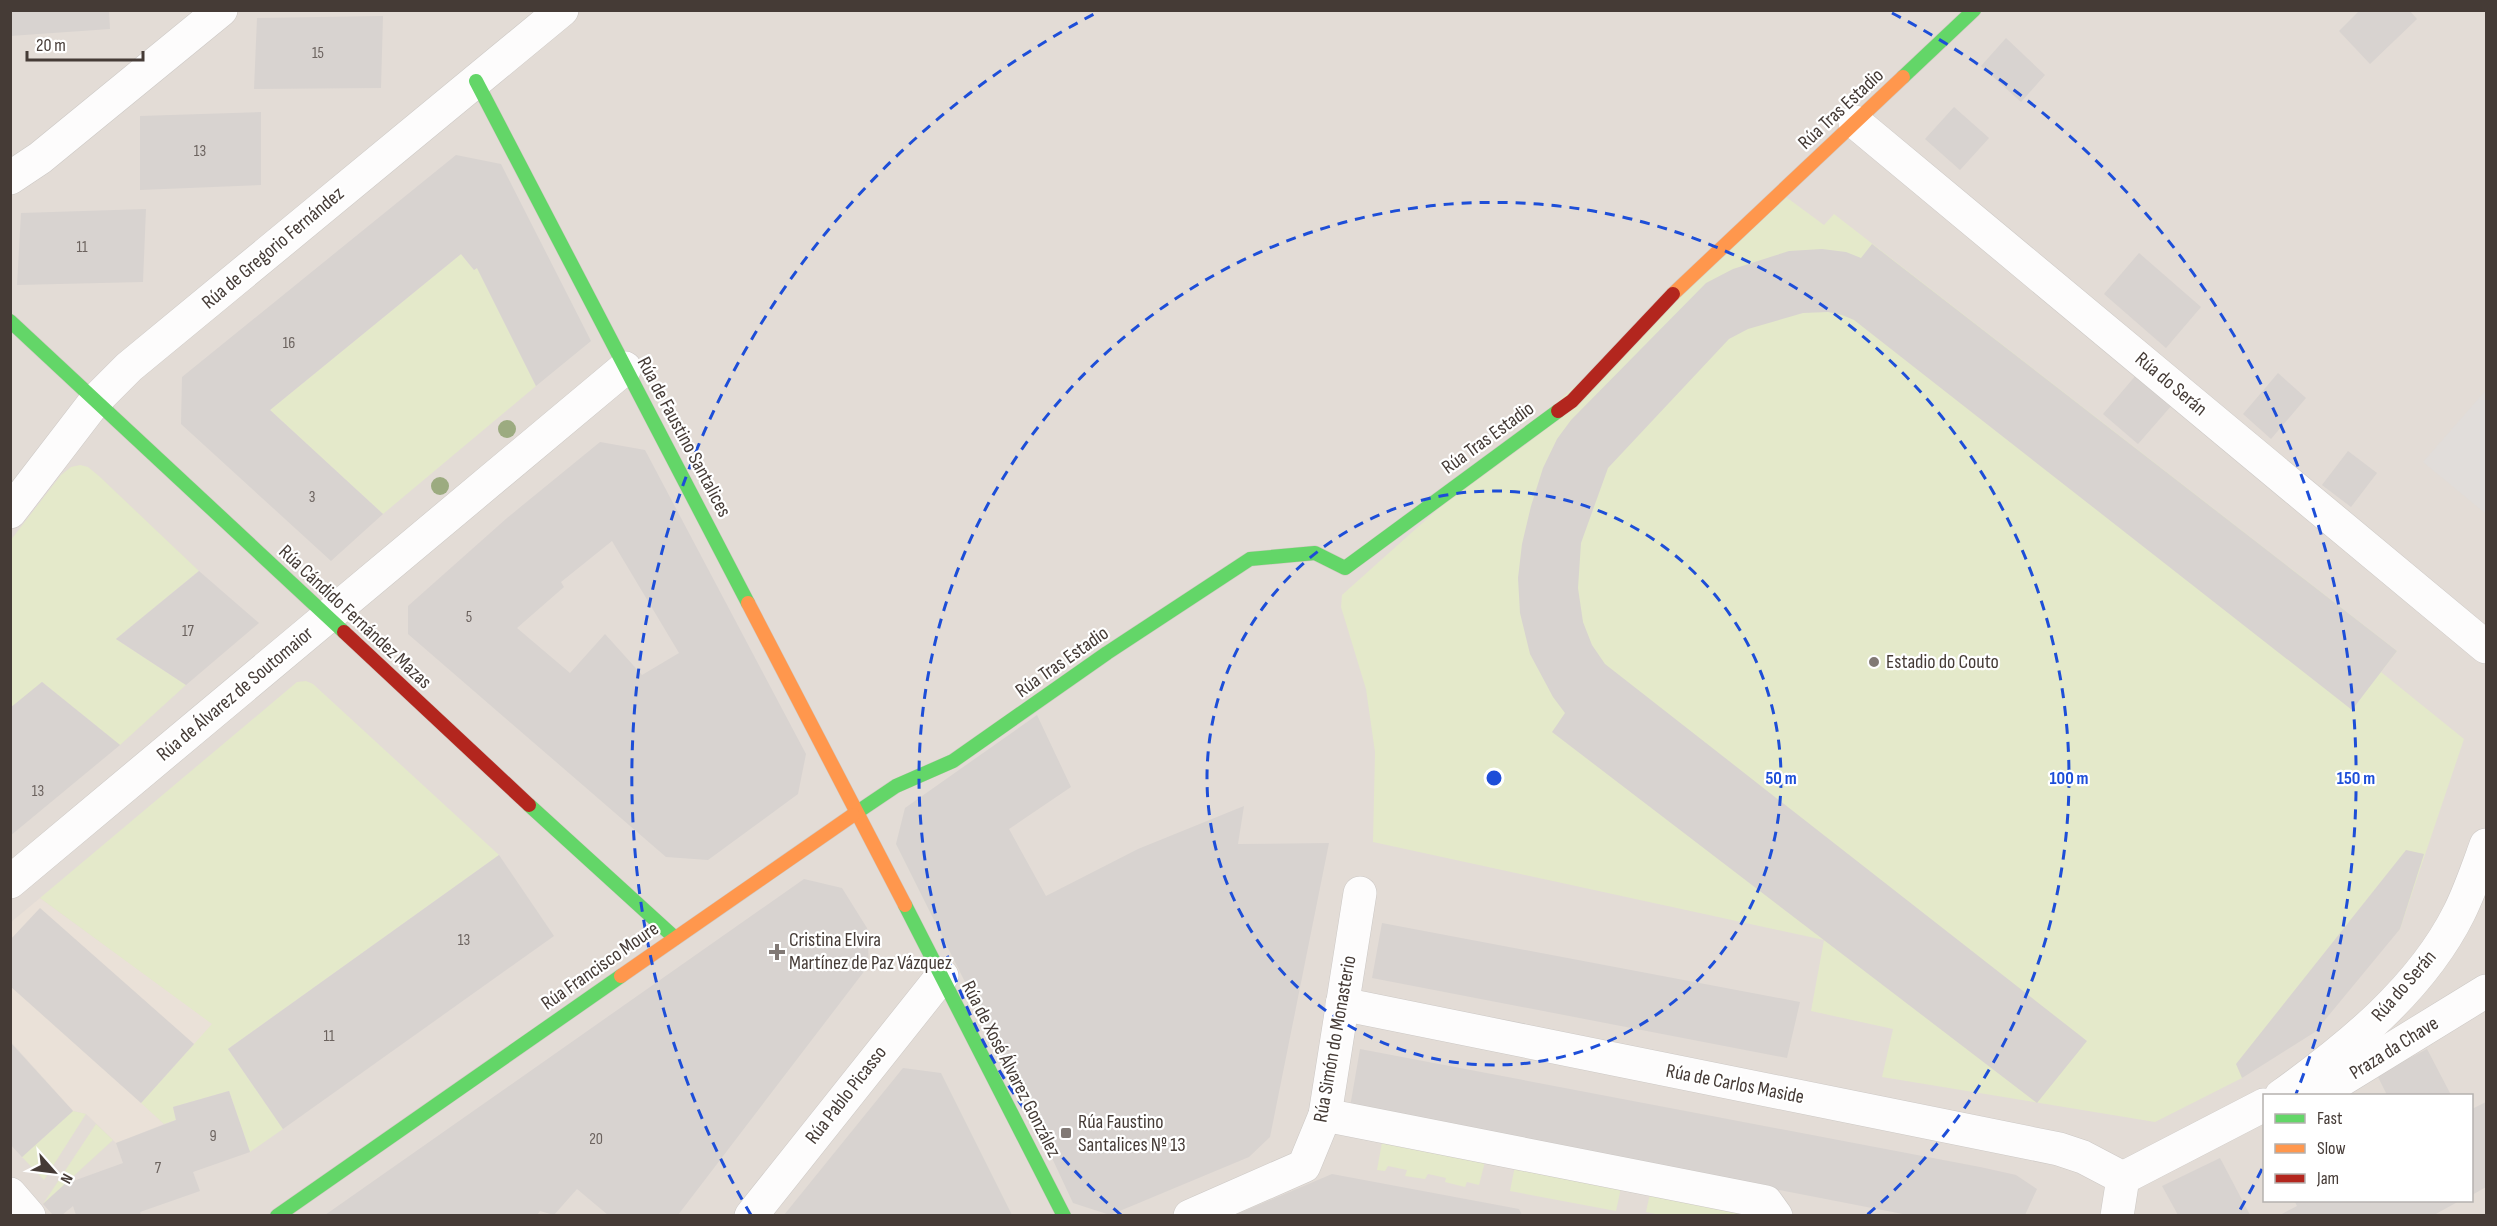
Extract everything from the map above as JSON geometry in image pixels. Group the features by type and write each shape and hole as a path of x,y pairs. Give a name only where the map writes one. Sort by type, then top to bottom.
{"street":[{"path":"10,178 40,158 221,10"},
{"name":"Rúa de Gregorio Fernández","path":"10,512 96,400 129,367 562,10"},
{"name":"Rúa Tras Estadio","path":"953,761 1107,653 1250,559 1315,553 1345,568 1572,400 1692,275 1974,10"},
{"name":"Rúa de Faustino Santalices","path":"476,81 857,812"},
{"name":"Rúa do Serán","path":"1855,122 2487,647"},
{"name":"Rúa Cándido Fernández Mazas","path":"10,321 326,617 675,938"},
{"name":"Rúa de Álvarez de Soutomaior","path":"10,882 626,368"},
{"name":"Rúa Francisco Moure","path":"277,1215 857,812 896,786 953,761"},
{"name":"Rúa de Xosé Álvarez González","path":"857,812 1064,1215"},
{"name":"Rúa do Serán","path":"2282,1094 2328,1062 2353,1040 2416,976 2459,914 2487,845"},
{"name":"Rúa Simón do Monasterio","path":"1190,1215 1304,1166 1325,1115 1360,894"},
{"name":"Rúa Pablo Picasso","path":"751,1215 942,976"},
{"name":"Praza da Chave","path":"2303,1094 2325,1090 2487,991"},
{"name":"Rúa de Carlos Maside","path":"1342,1004 2059,1149 2083,1157 2123,1178"},
{"path":"2117,1215 2123,1178 2263,1106"},
{"path":"1325,1115 1766,1202 1776,1215"},
{"path":"10,1194 29,1215"}],"shaded area":[{"path":"10,11 2486,11 2486,1215 11,1215"},
{"path":"2486,390 2486,514 2423,462"},
{"path":"40,898 213,1024 141,1102 164,1124 116,1143 86,1114 73,1111 11,1042 11,922"}],"green space":[{"name":"Estadio do Couto","path":"1786,197 1824,225 1834,214 2397,651 2381,672 2464,739 2400,929 2242,1078 2155,1122 1882,1077 1893,1029 1811,1011 1824,940 1373,842 1375,752 1366,689 1341,607 1342,595"},
{"path":"461,254 474,270 477,268 536,386 383,514 270,410"},
{"path":"80,465 88,467 99,476 199,571 116,639 186,685 120,745 42,682 11,708 10,541 61,475 71,467"},
{"path":"306,681 313,684 499,855 228,1049 283,1129 250,1152 229,1091 173,1107 176,1120 164,1124 141,1103 212,1024 40,898 297,682"},
{"path":"73,1111 86,1114 44,1180 22,1157"},
{"path":"96,1124 113,1140 43,1204"},
{"path":"1384,1131 1487,1154 1479,1185 1467,1182 1465,1187 1445,1182 1446,1178 1428,1174 1425,1179 1405,1176 1407,1170 1388,1166 1385,1171 1377,1170"},
{"path":"1516,1161 1622,1183 1616,1211 1510,1191"},
{"path":"1651,1189 1756,1216 1665,1216 1646,1212"}],"building":[{"path":"10,10 109,10 110,29 10,36"},
{"path":"2360,10 2409,10 2417,19 2370,64 2339,31"},
{"path":"383,16 381,88 254,89 257,18"},
{"path":"2006,38 2045,75 2021,102 1981,66"},
{"path":"1954,107 1989,138 1960,170 1925,139"},
{"path":"261,112 261,185 140,190 140,116"},
{"path":"456,155 501,164 591,341 536,386 477,268 474,270 461,254 270,410 383,514 331,561 181,424 182,377"},
{"path":"146,209 143,282 17,285 21,213"},
{"path":"1872,244 2397,651 2352,710 1854,320 1842,315 1828,312 1803,313 1748,329 1729,339 1608,468 1581,543 1578,588 1583,622 1592,645 1605,664 2087,1041 2037,1103 1552,732 1565,713 1553,697 1530,654 1520,613 1518,578 1522,544 1531,506 1543,468 1557,439 1571,420 1706,283 1733,269 1789,251 1822,249 1846,252 1861,258"},
{"path":"2139,253 2201,307 2166,348 2104,294"},
{"path":"2278,373 2306,398 2271,439 2243,414"},
{"path":"2137,374 2172,405 2138,444 2103,414"},
{"path":"600,442 645,450 806,754 798,794 708,860 666,857 408,634 408,606 507,518","holes":["612,541 679,653 642,675 605,634 570,673 517,628 564,587 561,582"]},
{"path":"2348,451 2377,473 2351,507 2322,485"},
{"path":"199,571 259,623 186,685 116,639"},
{"path":"42,682 120,745 10,836 10,708"},
{"path":"1037,715 1071,787 1009,829 1046,896 1138,849 1244,806 1238,844 1329,843 1270,1137 1249,1157 1110,1215 1073,1203 896,844 905,808"},
{"path":"2406,850 2424,854 2400,929 2315,1032 2242,1078 2236,1064"},
{"path":"499,855 554,936 283,1129 228,1049"},
{"path":"804,879 842,888 867,928 869,965 678,1215 608,1215 577,1189 554,1215 540,1211 537,1215 325,1215"},
{"path":"40,908 194,1044 141,1103 10,986 10,940"},
{"path":"1382,923 1800,1002 1787,1058 1372,978"},
{"path":"10,1042 73,1111 22,1157 10,1144"},
{"path":"1360,1049 1980,1167 2016,1175 2037,1189 2025,1215 1908,1215 1350,1107"},
{"path":"2427,1049 2450,1094 2386,1094 2377,1075"},
{"path":"903,1068 941,1073 1012,1215 784,1215"},
{"path":"229,1091 250,1152 193,1172 200,1191 140,1212 141,1215 76,1215 73,1206 62,1215 53,1215 43,1204 65,1184 123,1163 116,1143 176,1120 173,1107"},
{"path":"2486,1102 2486,1187 2473,1194 2473,1108"},
{"path":"2220,1158 2250,1215 2178,1215 2162,1186"},
{"path":"1332,1174 1519,1209 1522,1215 1235,1215"},
{"path":"2295,1202 2457,1202 2434,1215 2280,1215 2297,1206"}],"traffic: fast":[{"path":"1903,77 1974,10"},
{"path":"476,81 748,603"},
{"path":"10,321 344,632"},
{"path":"853,815 896,786 953,761 1107,653 1250,559 1315,553 1345,568 1558,411"},
{"path":"529,805 675,938"},
{"path":"905,905 1064,1216"},
{"path":"277,1216 621,976"}],"traffic: slow":[{"path":"1673,294 1903,77"},
{"path":"748,603 905,905"},
{"path":"621,976 853,815"}],"traffic: jam":[{"path":"1558,411 1572,401 1673,294"},
{"path":"344,632 529,805"}],"place":[{"name":"Estadio do Couto","path":"1874,662"},
{"name":"Cristina Elvira Martínez de Paz Vázquez","path":"777,952"},
{"name":"Rúa Faustino Santalices Nº 13","path":"1066,1133"}]}
